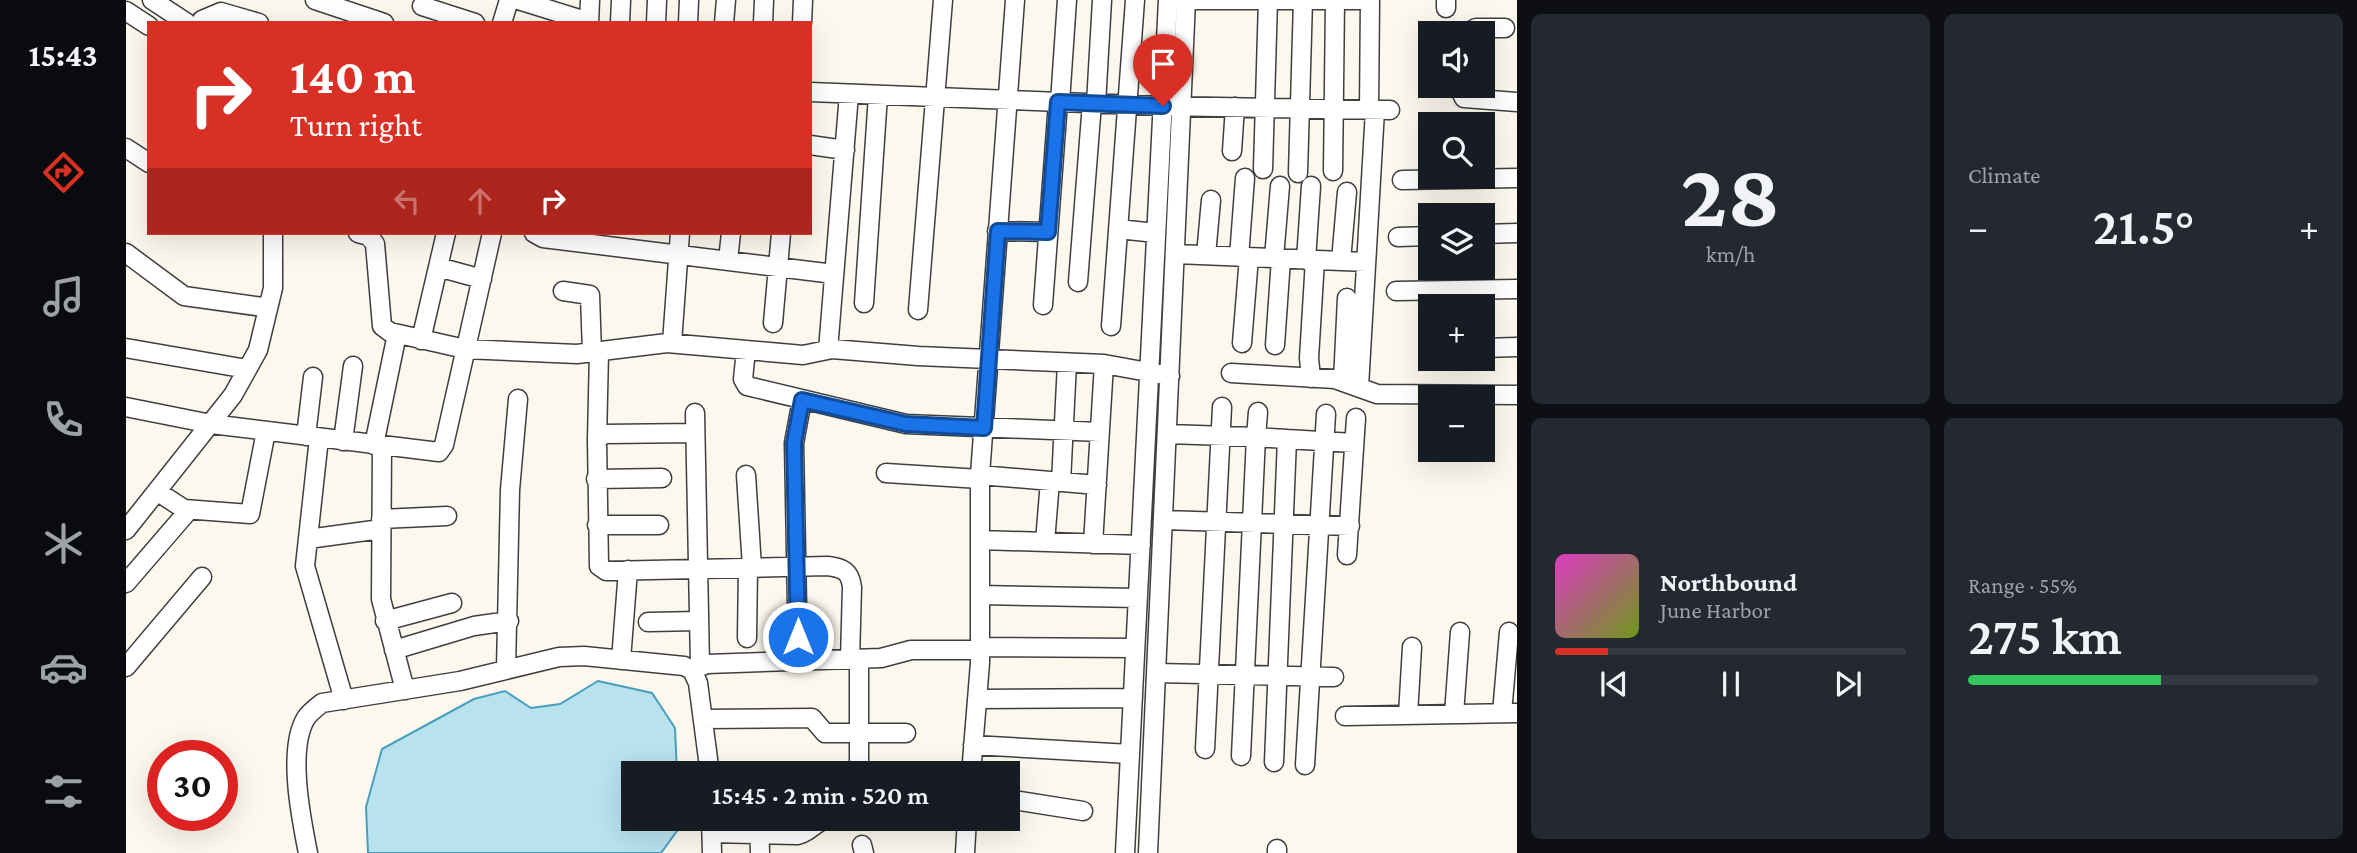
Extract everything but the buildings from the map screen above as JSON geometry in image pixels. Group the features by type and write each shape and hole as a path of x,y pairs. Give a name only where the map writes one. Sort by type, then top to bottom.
{"street":[{"path":"152,0 196,21"},
{"path":"170,0 197,21"},
{"path":"315,0 362,19"},
{"path":"503,21 509,0"},
{"path":"518,0 586,21"},
{"path":"589,21 590,0"},
{"path":"621,0 621,21"},
{"path":"656,21 657,0"},
{"path":"688,21 689,0"},
{"path":"724,21 726,0"},
{"path":"763,21 764,0"},
{"path":"802,21 803,0"},
{"path":"918,310 943,0"},
{"path":"972,761 980,649 980,477 1015,0"},
{"path":"1043,305 1067,0"},
{"path":"1078,282 1102,0"},
{"path":"1111,326 1135,0"},
{"path":"1125,853 1168,0"},
{"path":"1148,853 1186,0 1370,0 1378,110 1366,262 1351,384"},
{"path":"1298,173 1303,0"},
{"path":"1333,171 1337,0"},
{"path":"1263,169 1268,1"},
{"path":"420,6 469,21"},
{"path":"126,11 147,25"},
{"path":"200,21 222,12 252,21"},
{"path":"1495,28 1505,28"},
{"path":"812,92 1126,105 1378,110"},
{"path":"828,350 849,94"},
{"path":"864,303 878,95"},
{"path":"1464,98 1473,101 1517,102"},
{"path":"1232,151 1236,107"},
{"path":"812,145 845,150"},
{"path":"126,148 147,162"},
{"path":"1242,342 1245,178"},
{"path":"1402,180 1517,178"},
{"path":"1275,345 1280,186"},
{"path":"1311,186 1311,378"},
{"path":"1341,261 1347,192"},
{"path":"1206,255 1211,200"},
{"path":"1118,229 1156,233"},
{"path":"998,231 1048,232"},
{"path":"1495,234 1517,233"},
{"path":"261,235 265,312"},
{"path":"126,530 211,424 258,350 272,288 273,235"},
{"path":"365,235 375,244 382,326 397,334 465,349 596,352 672,343 803,355 828,350 1104,364 1170,376"},
{"path":"421,340 446,235"},
{"path":"126,407 211,424 434,453 442,449 492,235"},
{"path":"551,235 628,240 679,255 834,274"},
{"path":"672,343 680,235"},
{"path":"728,260 731,235"},
{"path":"773,323 781,235"},
{"path":"1398,237 1418,236"},
{"path":"126,253 184,296 265,312"},
{"path":"1176,254 1366,262"},
{"path":"438,267 482,279"},
{"path":"1396,291 1517,289"},
{"path":"564,291 590,295 596,352 598,566 606,571 836,567 848,572 852,587 859,761"},
{"path":"1347,298 1351,384"},
{"path":"397,334 378,446 381,599 405,690"},
{"path":"1495,348 1517,347"},
{"path":"126,348 247,369"},
{"path":"746,350 743,379 747,386 802,400 906,424 1100,432"},
{"path":"1045,542 1064,431 1067,362"},
{"path":"1093,544 1104,364"},
{"path":"343,441 353,366"},
{"path":"1231,373 1311,378 1351,384 1377,394 1517,395"},
{"path":"313,377 313,437 306,576 344,699"},
{"path":"506,670 510,490 518,399"},
{"path":"798,661 794,443 802,400"},
{"path":"1205,749 1222,407"},
{"path":"1241,756 1258,412"},
{"path":"695,413 699,621 696,668 708,761"},
{"path":"1305,765 1326,414"},
{"path":"1347,555 1356,418"},
{"path":"158,492 188,510 248,515 252,513 266,431"},
{"path":"597,440 604,434 695,433"},
{"path":"1168,434 1353,443"},
{"path":"1274,762 1287,439"},
{"path":"886,473 1097,485"},
{"path":"746,475 750,567 747,638"},
{"path":"596,479 662,478"},
{"path":"1143,502 1164,512 1215,522 1350,526"},
{"path":"126,583 188,510"},
{"path":"307,539 381,524 447,516"},
{"path":"597,525 659,525"},
{"path":"980,540 1141,545"},
{"path":"621,660 628,570"},
{"path":"129,657 202,577"},
{"path":"980,595 1138,598"},
{"path":"386,621 452,603"},
{"path":"394,650 474,626 509,621"},
{"path":"648,622 699,621"},
{"path":"1454,714 1460,632"},
{"path":"1345,716 1510,713 1509,632"},
{"path":"1408,715 1412,647"},
{"path":"308,853 302,823 296,746 307,715 322,703 405,690 559,657 696,668 881,658 911,650 1135,648"},
{"path":"1157,673 1334,677"},
{"path":"977,699 1133,698"},
{"path":"703,719 812,718 817,720 822,733 906,733"},
{"path":"974,745 1130,754"},
{"path":"1020,801 1083,811"},
{"path":"712,831 712,853"},
{"path":"759,831 760,853"},
{"path":"787,831 804,834 808,831"},
{"path":"965,853 966,831"}],"water":[{"path":"598,681 652,693 675,728 676,761 621,761 621,831 677,831 661,853 368,853 366,807 382,749 474,699 505,691 531,708 560,704"}],"route":[{"path":"798,637 794,443 802,400 906,424 984,428 998,231 1048,232 1058,102 1163,106"}]}
